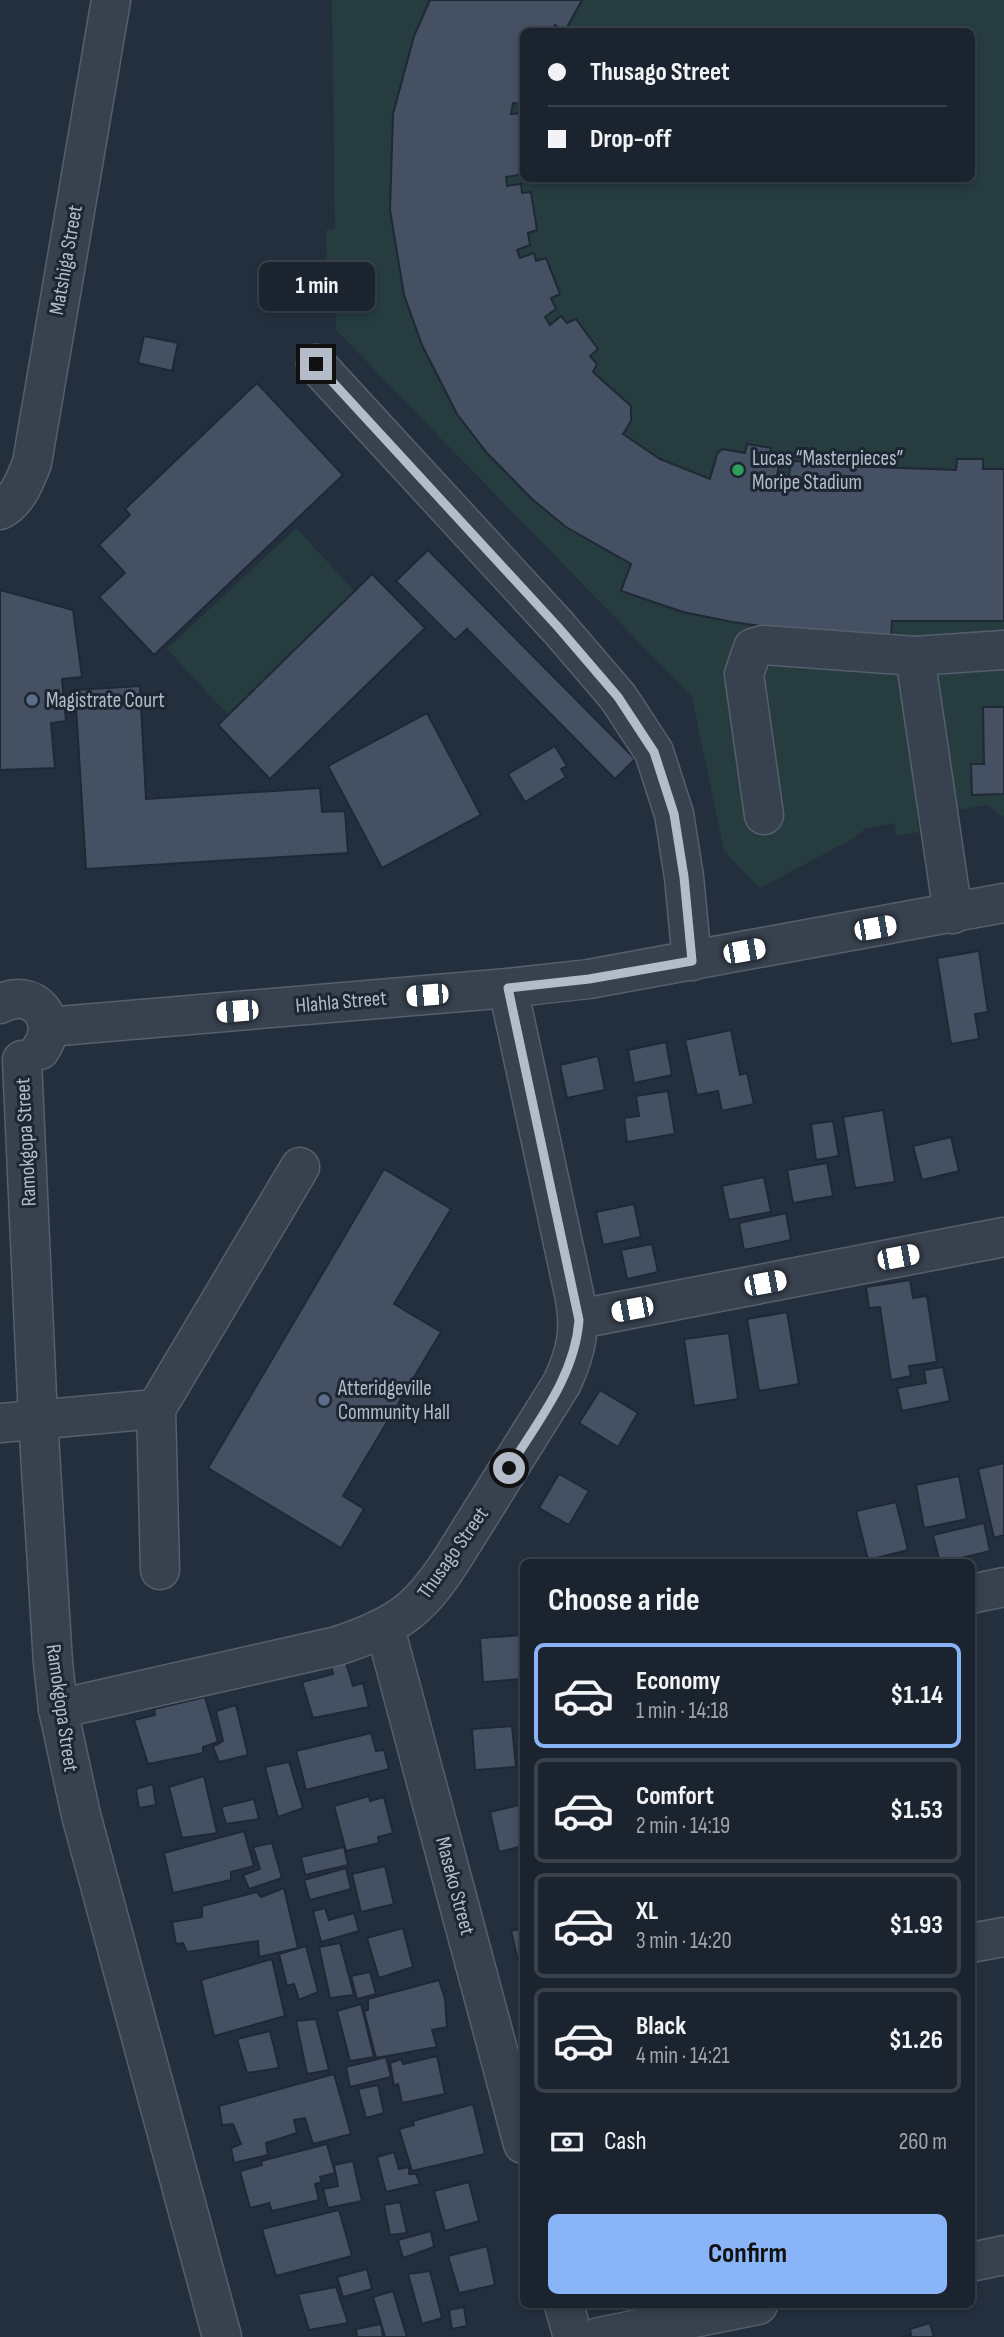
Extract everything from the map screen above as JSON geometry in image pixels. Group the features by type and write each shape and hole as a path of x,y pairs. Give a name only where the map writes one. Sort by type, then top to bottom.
{"street":[{"name":"Matshiga Street","path":"0,510 7,506 22,488 32,463 111,0"},
{"path":"316,364 558,627 618,697 654,752 674,814 684,877 692,961"},
{"path":"764,815 744,674 753,648 763,645 915,656 1004,650"},
{"path":"915,656 954,914"},
{"name":"Hlahla Street","path":"48,1027 589,979 1004,903"},
{"name":"Thusago Street","path":"58,1709 337,1646 385,1628 402,1618 422,1600 445,1571 562,1383 572,1361 577,1339 579,1320 508,988"},
{"path":"0,1004 12,999 32,1002 46,1017 48,1027 41,1049 36,1054 11,1057"},
{"name":"Ramokgopa Street","path":"11,1057 58,1709 85,1828 222,2337"},
{"path":"160,1570 156,1409 300,1167"},
{"path":"579,1320 1004,1237"},
{"path":"0,1423 156,1409"},
{"path":"975,1593 1004,1587"},
{"name":"Maseko Street","path":"385,1628 510,2034 520,2119"},
{"path":"975,1942 1004,1937"},
{"path":"975,2261 1004,2255"},
{"path":"565,2308 573,2337"},
{"path":"599,2337 743,2308"}],"green space":[{"name":"Lucas “Masterpieces” Moripe Stadium","path":"332,0 1004,0 1004,817 987,805 917,817 919,832 897,836 894,823 865,829 852,839 760,888 724,851 692,697 336,330 336,297 328,296 326,230 335,229"},
{"path":"296,528 359,596 230,717 167,649"}],"building":[{"path":"430,0 582,0 567,28 555,25 554,28 520,28 520,104 513,103 511,114 520,113 519,175 506,177 507,186 521,184 522,193 531,192 537,230 528,233 530,245 517,250 520,258 534,253 536,261 546,258 560,294 551,298 556,309 545,317 550,325 561,316 567,323 576,319 598,349 590,356 597,364 593,372 631,406 631,421 623,434 660,459 710,479 717,454 722,449 745,453 747,444 771,448 769,458 780,460 777,475 789,477 791,461 809,462 810,451 847,455 848,466 956,470 957,459 983,459 983,469 1004,469 1004,621 892,621 891,637 790,630 683,612 621,591 631,564 566,527 532,499 487,453 457,414 422,345 404,295 390,210 393,114 414,36"},
{"path":"144,336 178,343 172,371 138,363"},
{"path":"257,383 343,475 154,655 99,597 125,573 99,545 130,515 125,509"},
{"path":"428,550 635,759 615,779 467,629 455,640 396,581"},
{"path":"372,574 425,628 270,779 218,725"},
{"name":"Magistrate Court","path":"0,590 73,610 82,677 62,679 66,721 51,723 55,768 0,770"},
{"path":"140,686 146,799 320,788 322,812 345,811 348,853 86,869 75,690"},
{"path":"983,707 1004,707 1004,794 972,795 971,764 984,764"},
{"path":"427,713 481,815 382,868 328,766"},
{"path":"555,746 567,766 561,769 566,777 525,802 508,774"},
{"path":"979,951 988,1012 975,1014 979,1039 951,1044 937,958"},
{"path":"731,1030 740,1075 747,1073 754,1104 722,1111 718,1091 697,1095 685,1040"},
{"path":"666,1042 672,1075 634,1083 628,1050"},
{"path":"598,1056 605,1090 567,1098 560,1065"},
{"path":"668,1091 675,1134 627,1142 624,1118 639,1116 636,1096"},
{"path":"883,1110 895,1182 855,1188 843,1117"},
{"path":"833,1121 839,1156 816,1160 811,1124"},
{"path":"951,1137 959,1171 922,1180 913,1146"},
{"path":"827,1163 833,1196 793,1203 787,1170"},
{"name":"Atteridgeville Community Hall","path":"384,1169 451,1209 394,1304 441,1332 343,1496 364,1509 341,1548 208,1468"},
{"path":"764,1177 771,1212 729,1220 722,1186"},
{"path":"634,1204 641,1237 603,1245 596,1212"},
{"path":"786,1213 791,1240 744,1250 739,1223"},
{"path":"652,1244 658,1272 627,1279 621,1250"},
{"path":"910,1280 913,1298 927,1296 937,1362 909,1366 911,1376 891,1380 880,1307 869,1308 866,1287"},
{"path":"787,1312 799,1384 759,1391 747,1319"},
{"path":"729,1333 738,1399 694,1406 684,1339"},
{"path":"943,1367 950,1401 902,1411 897,1388 926,1383 924,1370"},
{"path":"600,1390 638,1413 618,1447 579,1423"},
{"path":"1004,1463 1004,1535 994,1538 978,1469"},
{"path":"559,1474 589,1491 569,1525 539,1508"},
{"path":"959,1476 967,1519 924,1528 916,1485"},
{"path":"896,1502 908,1550 868,1559 856,1511"},
{"path":"984,1523 990,1551 957,1559 939,1559 933,1535"},
{"path":"520,1635 520,1679 483,1682 480,1638"},
{"path":"345,1660 353,1686 363,1683 369,1707 313,1718 302,1682 333,1674 330,1662"},
{"path":"205,1697 218,1742 203,1747 203,1753 148,1764 134,1720 155,1715 154,1709"},
{"path":"236,1705 248,1755 219,1762 213,1747 223,1741 216,1711"},
{"path":"512,1726 516,1767 475,1770 472,1729"},
{"path":"371,1733 376,1751 384,1750 389,1769 306,1790 296,1751"},
{"path":"289,1762 303,1808 278,1817 265,1767"},
{"path":"204,1776 217,1833 182,1838 169,1787"},
{"path":"153,1784 156,1805 139,1808 136,1789"},
{"path":"369,1796 370,1801 384,1797 393,1833 378,1837 379,1843 346,1851 334,1806"},
{"path":"254,1799 259,1819 226,1824 221,1807"},
{"path":"520,1805 520,1847 499,1852 490,1812"},
{"path":"244,1831 254,1866 231,1872 231,1880 173,1893 164,1853"},
{"path":"272,1843 282,1878 249,1889 243,1875 260,1869 253,1847"},
{"path":"344,1847 348,1865 305,1875 301,1857"},
{"path":"385,1866 394,1904 361,1912 352,1874"},
{"path":"346,1868 351,1889 310,1900 304,1880"},
{"path":"284,1888 298,1948 259,1957 258,1941 187,1952 183,1943 176,1944 172,1922 202,1917 202,1906 257,1892 261,1897"},
{"path":"325,1908 329,1920 354,1913 359,1931 321,1942 313,1911"},
{"path":"403,1928 413,1967 379,1978 367,1938"},
{"path":"520,1929 520,1969 511,1931"},
{"path":"340,1943 354,1995 330,1998 319,1947"},
{"path":"306,1946 318,1992 299,2000 294,1984 287,1986 279,1954"},
{"path":"272,1959 285,2016 214,2036 201,1980"},
{"path":"370,1972 376,1994 357,1999 351,1976"},
{"path":"439,1980 445,1999 447,2027 432,2030 437,2047 376,2058 364,2011 368,2010 368,1999"},
{"path":"361,2004 374,2057 350,2061 337,2011"},
{"path":"316,2019 329,2070 307,2074 296,2021"},
{"path":"270,2031 279,2068 247,2073 237,2039"},
{"path":"437,2056 445,2094 402,2103 398,2084 394,2086 390,2063 401,2059 403,2064"},
{"path":"386,2057 391,2077 350,2087 346,2067"},
{"path":"334,2074 351,2134 313,2144 305,2118 294,2120 297,2133 266,2143 268,2155 234,2163 231,2148 241,2144 233,2124 222,2125 219,2106"},
{"path":"378,2085 384,2113 366,2118 358,2089"},
{"path":"473,2104 485,2154 412,2171 399,2129 414,2125 413,2121"},
{"path":"327,2144 335,2173 320,2177 322,2182 315,2184 319,2200 272,2211 269,2203 250,2208 240,2171 262,2165 261,2161"},
{"path":"394,2152 399,2169 409,2167 409,2174 416,2174 420,2184 386,2192 377,2157"},
{"path":"353,2161 362,2201 328,2208 323,2189 338,2186 334,2165"},
{"path":"469,2182 479,2221 445,2231 434,2191"},
{"path":"400,2202 407,2233 390,2235 384,2205"},
{"path":"339,2210 352,2256 276,2276 262,2229"},
{"path":"431,2231 434,2247 403,2258 398,2240"},
{"path":"487,2246 495,2285 459,2293 448,2256"},
{"path":"367,2269 372,2289 343,2297 337,2277"},
{"path":"430,2271 442,2318 422,2324 408,2274"},
{"path":"336,2287 348,2323 309,2330 298,2294"},
{"path":"393,2291 407,2337 385,2337 373,2297"},
{"path":"464,2307 467,2326 452,2329 449,2310"},
{"path":"930,2323 934,2337 901,2337 911,2335 910,2329"},
{"path":"381,2324 383,2337 357,2337 356,2329"}],"place":[{"name":"Lucas “Masterpieces” Moripe Stadium","path":"738,470"},
{"name":"Magistrate Court","path":"32,700"},
{"name":"Atteridgeville Community Hall","path":"324,1400"}],"route":[{"path":"316,364 558,627 618,697 654,752 674,814 684,877 692,961 589,979 508,988 579,1320 572,1361 562,1383 509,1468"}]}
